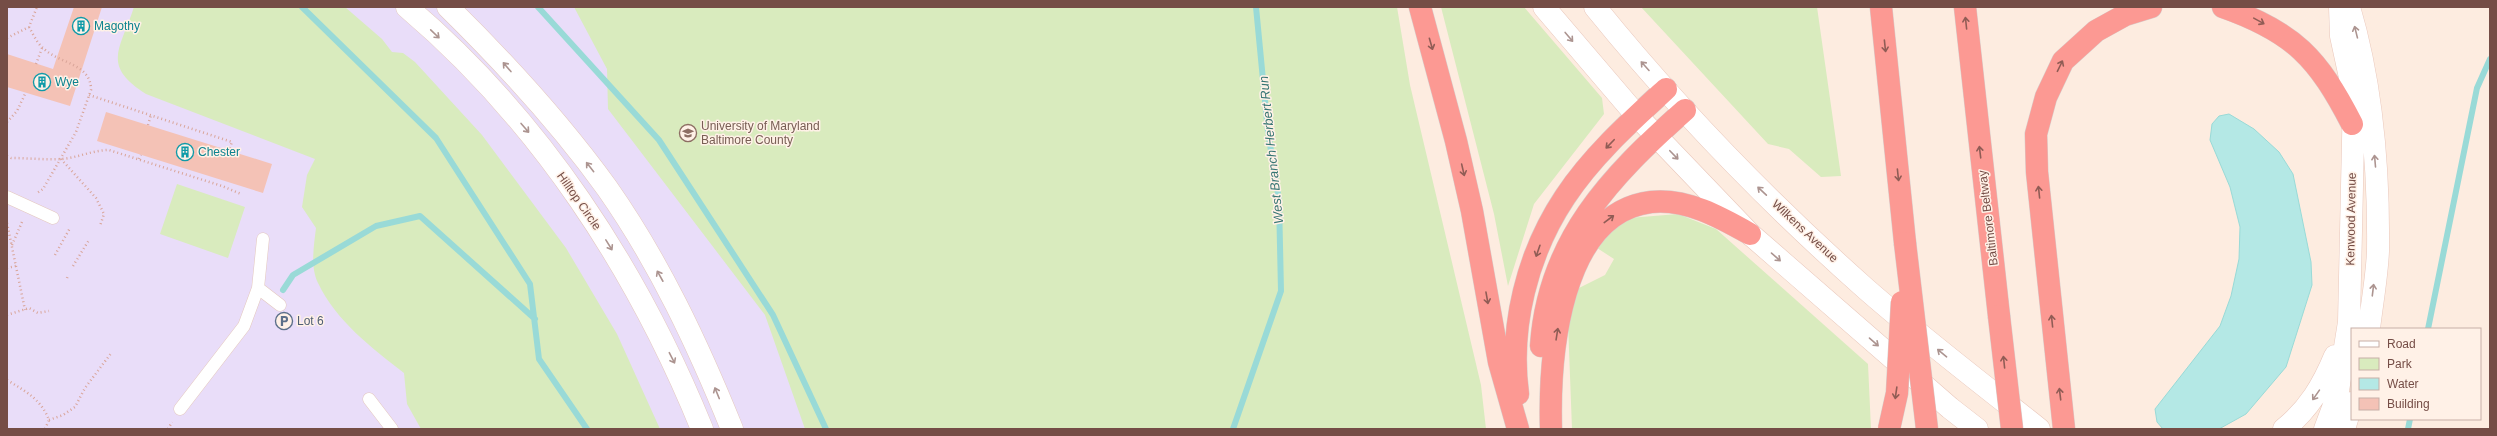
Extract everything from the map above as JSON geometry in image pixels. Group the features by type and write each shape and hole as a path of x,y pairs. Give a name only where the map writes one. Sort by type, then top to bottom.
{"highway":[{"path":"1420,7 1456,141 1472,211 1499,362 1518,429"},
{"path":"1881,7 1927,429"},
{"name":"Baltimore Beltway","path":"1965,7 2012,429"},
{"path":"2064,429 2037,172 2036,134 2044,105 2063,61 2096,31 2125,15 2151,7"},
{"path":"2223,7 2252,17 2288,37 2332,85 2352,124"},
{"path":"1522,429 1515,371 1517,323 1527,282 1542,239 1565,197 1595,160 1637,116 1666,89"},
{"path":"1547,429 1540,372 1542,330 1550,288 1567,249 1587,211 1613,178 1655,136 1685,110"},
{"path":"1551,429 1551,370 1558,326 1567,290 1580,254 1592,236 1604,223 1618,212 1635,206 1651,202 1669,202 1718,216 1750,234"},
{"path":"1889,429 1897,393 1906,243"}],"main road":[{"name":"Hilltop Circle","path":"407,7 473,70 528,130 585,206 636,289 679,372 702,429"},
{"path":"448,7 493,51 547,112 607,189 659,273 703,359 732,429"},
{"path":"1544,7 1655,136 1750,234 1950,408 1977,429"},
{"name":"Wilkens Avenue","path":"1595,7 1666,89 1755,184 1866,289 1962,369 2039,429"},
{"name":"Kenwood Avenue","path":"2340,7 2341,36 2354,96 2352,124 2359,325"},
{"name":"Kenwood Avenue","path":"2349,7 2357,33 2370,110 2376,169 2378,252 2359,325"},
{"path":"2284,429 2308,406 2323,385 2351,338"},
{"name":"Kenwood Avenue","path":"2325,429 2337,397 2351,351"},
{"path":"1962,369 2058,429"},
{"path":"2344,429 2351,406"}],"lane":[{"path":"7,197 53,218"},
{"path":"180,409 244,326 258,288 262,239"},
{"path":"258,288 280,305"},
{"path":"369,399 392,429"}],"path":[{"path":"7,38 29,27 37,7"},
{"path":"29,27 42,48 63,62 81,69 88,74 91,83 89,95 76,132 43,189 36,194"},
{"path":"36,64 42,48"},
{"path":"7,122 17,112 26,92"},
{"path":"89,95 232,142 229,150"},
{"path":"148,125 151,115"},
{"path":"7,156 11,158 60,159 99,150 109,150 222,186 242,194"},
{"path":"139,159 141,155"},
{"path":"60,159 96,198 104,214 100,226"},
{"path":"222,186 224,181"},
{"path":"12,245 23,218"},
{"path":"7,223 25,310"},
{"path":"55,255 70,228"},
{"path":"73,266 89,240"},
{"path":"7,268 16,266"},
{"path":"7,315 29,308 38,313 49,311"},
{"path":"45,429 49,420 63,415 75,407 85,388 112,352"},
{"path":"7,380 36,398 49,420"}],"shaded area":[{"name":"University of Maryland Baltimore County","path":"7,7 1339,7 1460,429 7,429"}],"green space":[{"path":"134,7 345,7 382,39 392,52 403,53 415,62 482,135 566,248 617,334 660,429 421,429 407,404 404,373 367,344 345,322 326,297 318,283 313,263 316,228 302,207 307,175 315,159 146,94 132,84 123,74 119,65 118,56 120,46"},
{"path":"574,7 1397,7 1410,85 1481,385 1486,429 805,429 765,315 608,109 607,69"},
{"path":"1441,7 1524,7 1602,98 1604,114 1534,204 1508,286 1494,214"},
{"path":"1641,7 1817,7 1841,176 1821,177 1789,149 1768,144"},
{"path":"177,184 245,207 228,258 160,234"},
{"path":"1678,214 1716,229 1868,364 1871,429 1572,429 1568,323 1577,289 1605,275 1614,259 1594,246 1629,218"}],"water":[{"path":"2229,114 2254,129 2279,152 2293,174 2311,262 2312,285 2286,367 2246,414 2219,429 2163,429 2157,422 2155,409 2220,326 2231,296 2239,259 2240,227 2230,187 2210,140 2212,124 2219,116"}],"building":[{"path":"74,7 102,7 70,106 7,87 7,54 53,69"},
{"name":"Chester","path":"106,112 272,164 263,193 97,141"}],"waterway":[{"path":"302,7 436,138 530,284 539,359 587,429"},
{"path":"538,7 659,140 773,315 826,429"},
{"name":"West Branch Herbert Run","path":"1233,429 1281,291 1279,200 1268,132 1256,7"},
{"path":"2428,328 2477,88 2490,59"},
{"path":"283,290 293,275 376,226 420,216 535,319"},
{"path":"2408,429 2410,420"}],"place":[{"name":"Magothy","path":"81,26"},
{"name":"Wye","path":"42,82"},
{"name":"University of Maryland Baltimore County","path":"688,133"},
{"name":"Chester","path":"185,152"},
{"name":"Lot 6","path":"284,321"}]}
